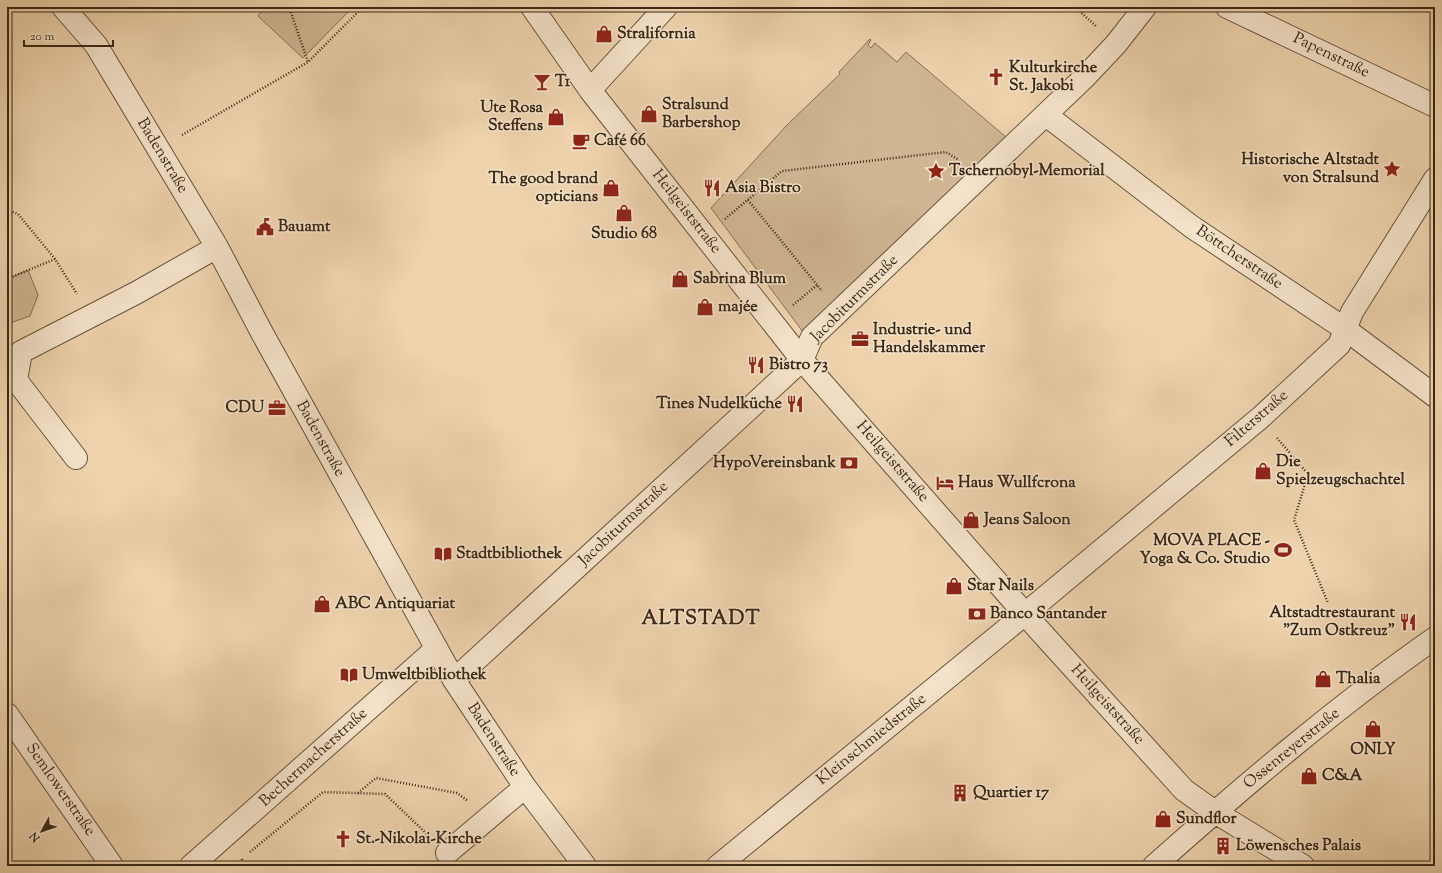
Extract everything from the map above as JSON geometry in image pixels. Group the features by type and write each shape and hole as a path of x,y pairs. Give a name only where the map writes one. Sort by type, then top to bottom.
{"street":[{"name":"Badenstraße","path":"63,7 96,45 217,247 454,680 525,788 585,866"},
{"name":"Heilgeiststraße","path":"532,7 590,90 802,360 1059,652 1184,790 1215,812 1303,866"},
{"path":"590,90 666,7"},
{"name":"Jacobiturmstraße","path":"454,680 802,360 812,337 1046,115 1116,44 1144,7"},
{"name":"Papenstraße","path":"1227,7 1435,106"},
{"name":"Böttcherstraße","path":"1046,115 1192,227 1345,329 1435,396"},
{"name":"Filterstraße","path":"1025,614 1260,418 1339,345 1352,312 1435,179"},
{"path":"76,458 16,380 21,352 136,293 217,247"},
{"name":"Kleinschmiedstraße","path":"718,866 1025,614"},
{"name":"Ossenreyerstraße","path":"1154,866 1215,812 1379,677 1435,638"},
{"name":"Bechermacherstraße","path":"191,866 436,649"},
{"name":"Semlowerstraße","path":"7,714 112,866"},
{"path":"447,853 525,788"}],"path":[{"path":"292,7 290,10 308,62"},
{"path":"157,148 308,62 363,7"},
{"path":"704,236 782,171 946,152 983,176"},
{"path":"748,200 817,285 845,306"},
{"path":"7,210 18,214 55,259 91,315"},
{"path":"7,279 55,259"},
{"path":"773,323 817,285"},
{"path":"1260,418 1308,474 1294,520 1328,603"},
{"path":"358,793 376,778 423,786 457,793 490,817"},
{"path":"242,859 323,792 385,794 447,853"},
{"path":"219,842 242,859 243,866"}],"shaded area":[{"path":"265,7 353,7 303,58 258,16"},
{"path":"870,39 871,40 868,45 871,48 875,43 897,62 906,52 1007,138 803,332 711,208 787,125 840,74 839,72"},
{"path":"28,270 38,295 30,316 7,324 7,279"}],"place":[{"name":"Stralifornia","path":"604,34"},
{"name":"Kulturkirche St. Jakobi","path":"996,77"},
{"name":"T1","path":"542,82"},
{"name":"Stralsund Barbershop","path":"649,114"},
{"name":"Ute Rosa Steffens","path":"556,117"},
{"name":"Café 66","path":"581,141"},
{"name":"Historische Altstadt von Stralsund","path":"1392,169"},
{"name":"Tschernobyl-Memorial","path":"936,171"},
{"name":"The good brand opticians","path":"611,188"},
{"name":"Asia Bistro","path":"712,188"},
{"name":"Studio 68","path":"624,213"},
{"name":"Bauamt","path":"265,227"},
{"name":"Sabrina Blum","path":"680,279"},
{"name":"majée","path":"705,307"},
{"name":"Industrie- und Handelskammer","path":"860,339"},
{"name":"Bistro 73","path":"756,365"},
{"name":"Tines Nudelküche","path":"795,404"},
{"name":"CDU","path":"277,408"},
{"name":"HypoVereinsbank","path":"849,463"},
{"name":"Die Spielzeugschachtel","path":"1263,471"},
{"name":"Haus Wullfcrona","path":"945,483"},
{"name":"Jeans Saloon","path":"971,520"},
{"name":"MOVA PLACE - Yoga & Co. Studio","path":"1283,550"},
{"name":"Stadtbibliothek","path":"443,554"},
{"name":"Star Nails","path":"954,586"},
{"name":"ABC Antiquariat","path":"322,604"},
{"name":"Banco Santander","path":"977,614"},
{"name":"Altstadtrestaurant \"Zum Ostkreuz\"","path":"1408,622"},
{"name":"Umweltbibliothek","path":"349,675"},
{"name":"Thalia","path":"1323,679"},
{"name":"ONLY","path":"1373,729"},
{"name":"C&A","path":"1309,776"},
{"name":"Quartier 17","path":"960,793"},
{"name":"Sundflor","path":"1163,819"},
{"name":"St.-Nikolai-Kirche","path":"343,839"},
{"name":"Löwensches Palais","path":"1223,846"}],"district":[{"name":"ALTSTADT","path":"701,619"}]}
